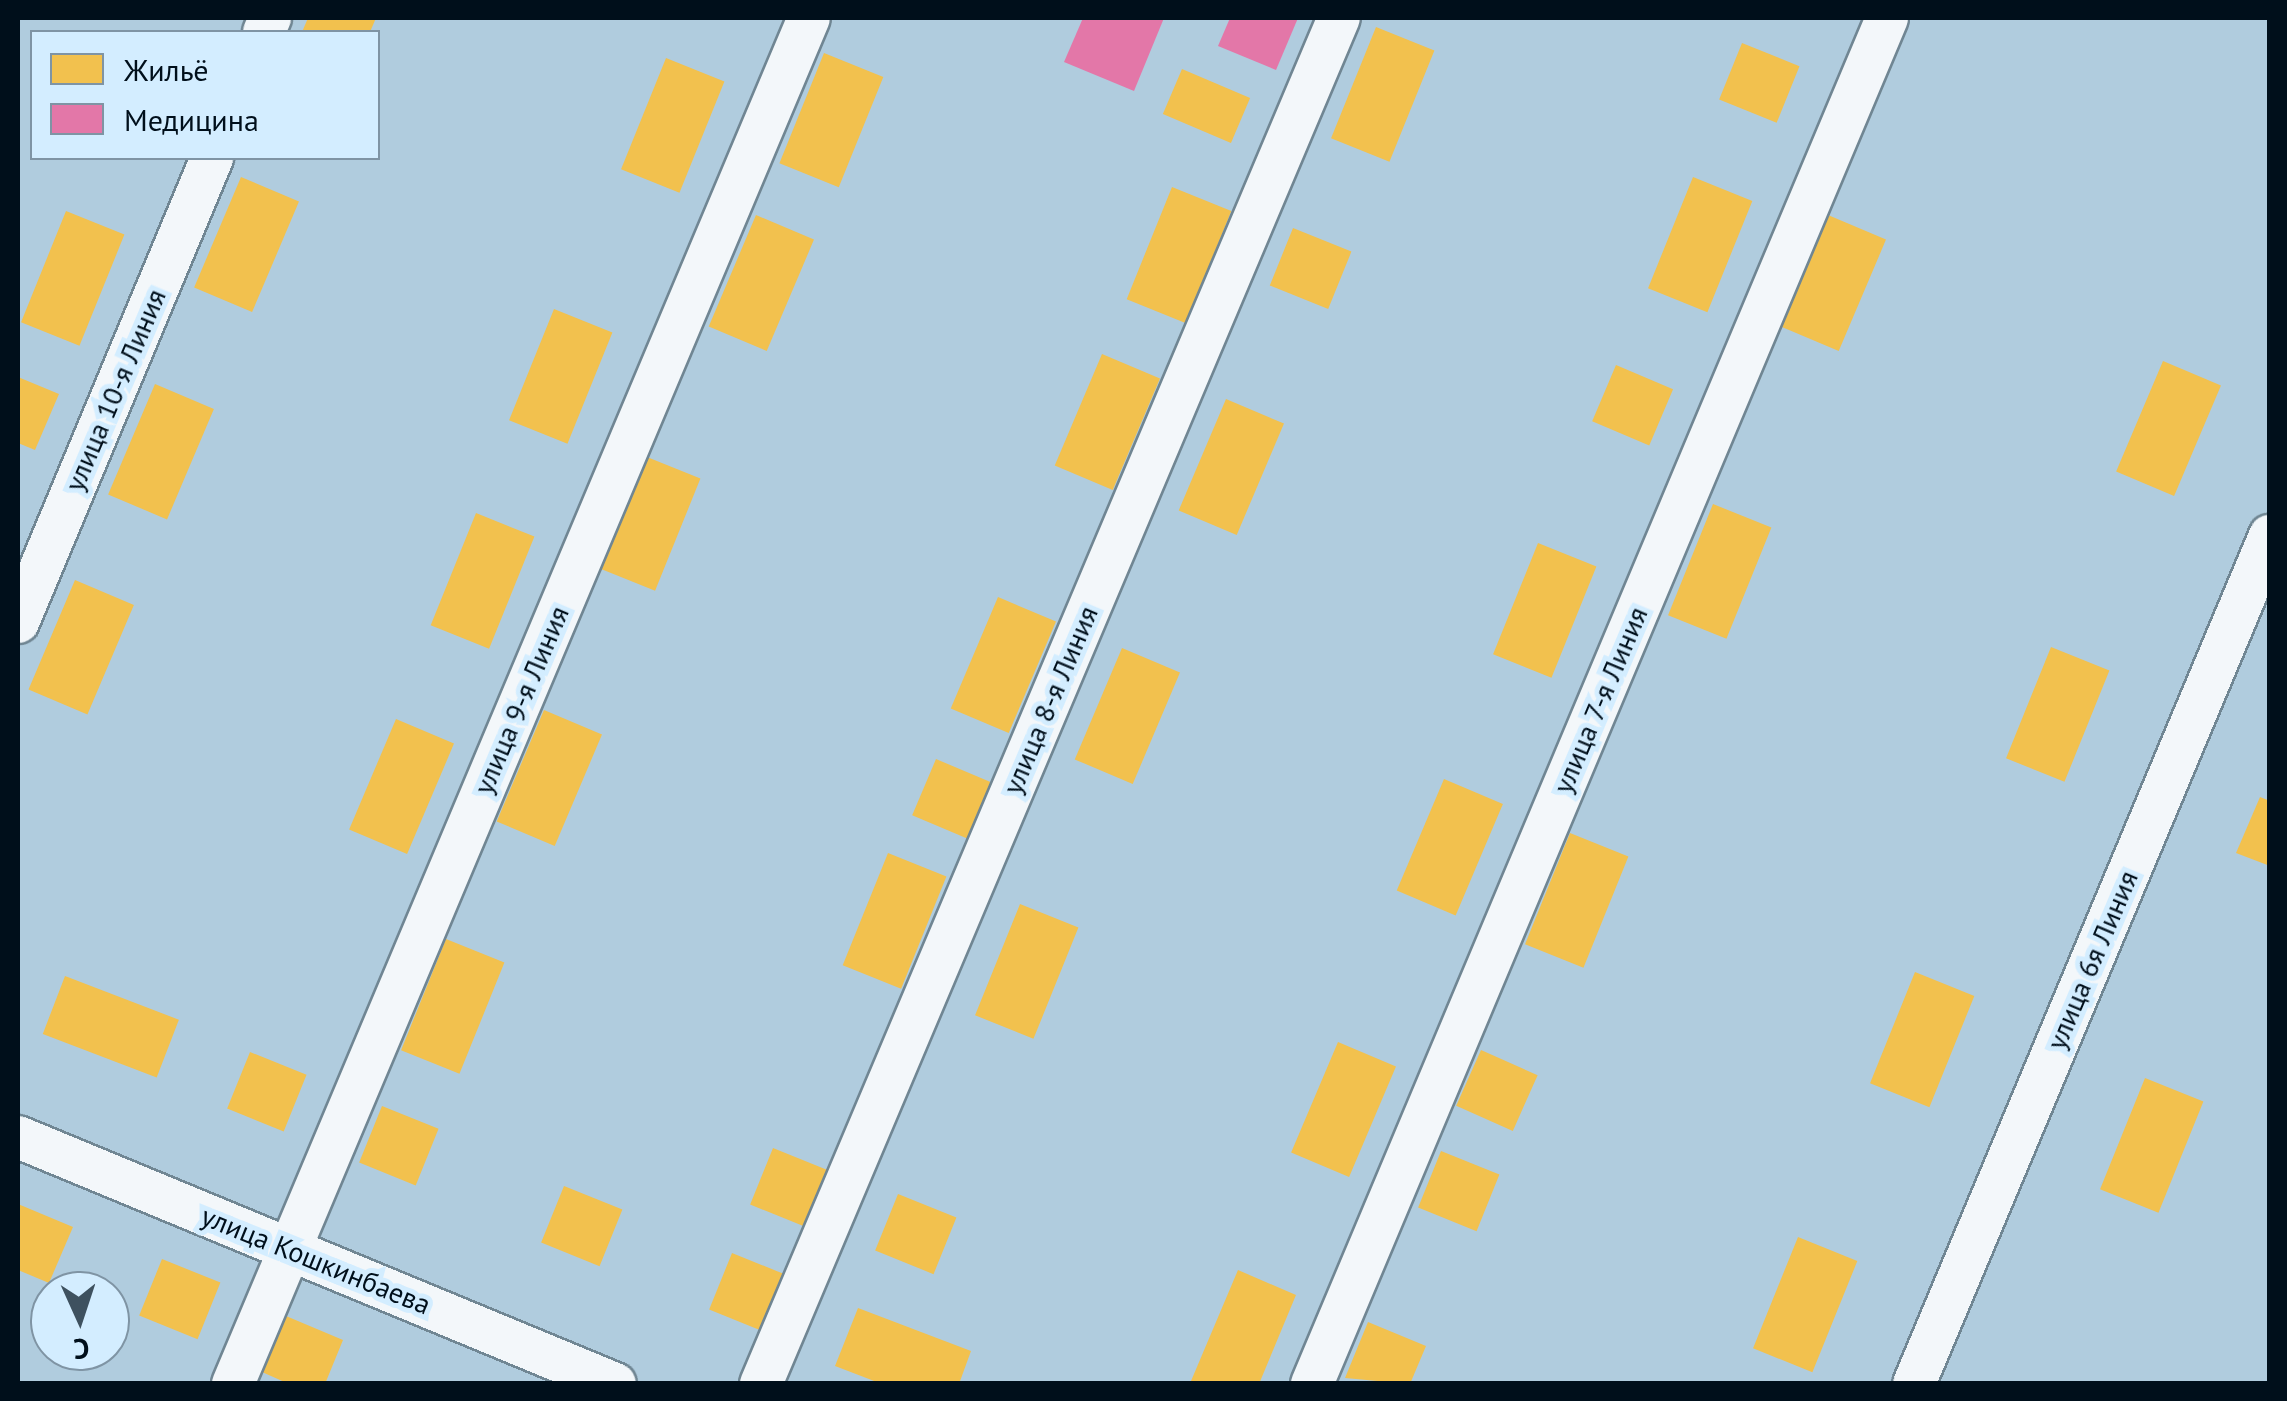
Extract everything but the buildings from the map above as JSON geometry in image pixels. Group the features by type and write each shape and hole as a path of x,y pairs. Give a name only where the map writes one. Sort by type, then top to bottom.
{"street":[{"name":"улица 9-я Линия","path":"233,1384 809,18"},
{"name":"улица 8-я Линия","path":"761,1384 1339,18"},
{"name":"улица 7-я Линия","path":"1312,1384 1887,18"},
{"name":"улица 10-я Линия","path":"18,622 211,160"},
{"name":"улица 6я Линия","path":"1914,1384 2270,536"},
{"name":"улица Кошкинбаева","path":"18,1137 616,1384"}]}
